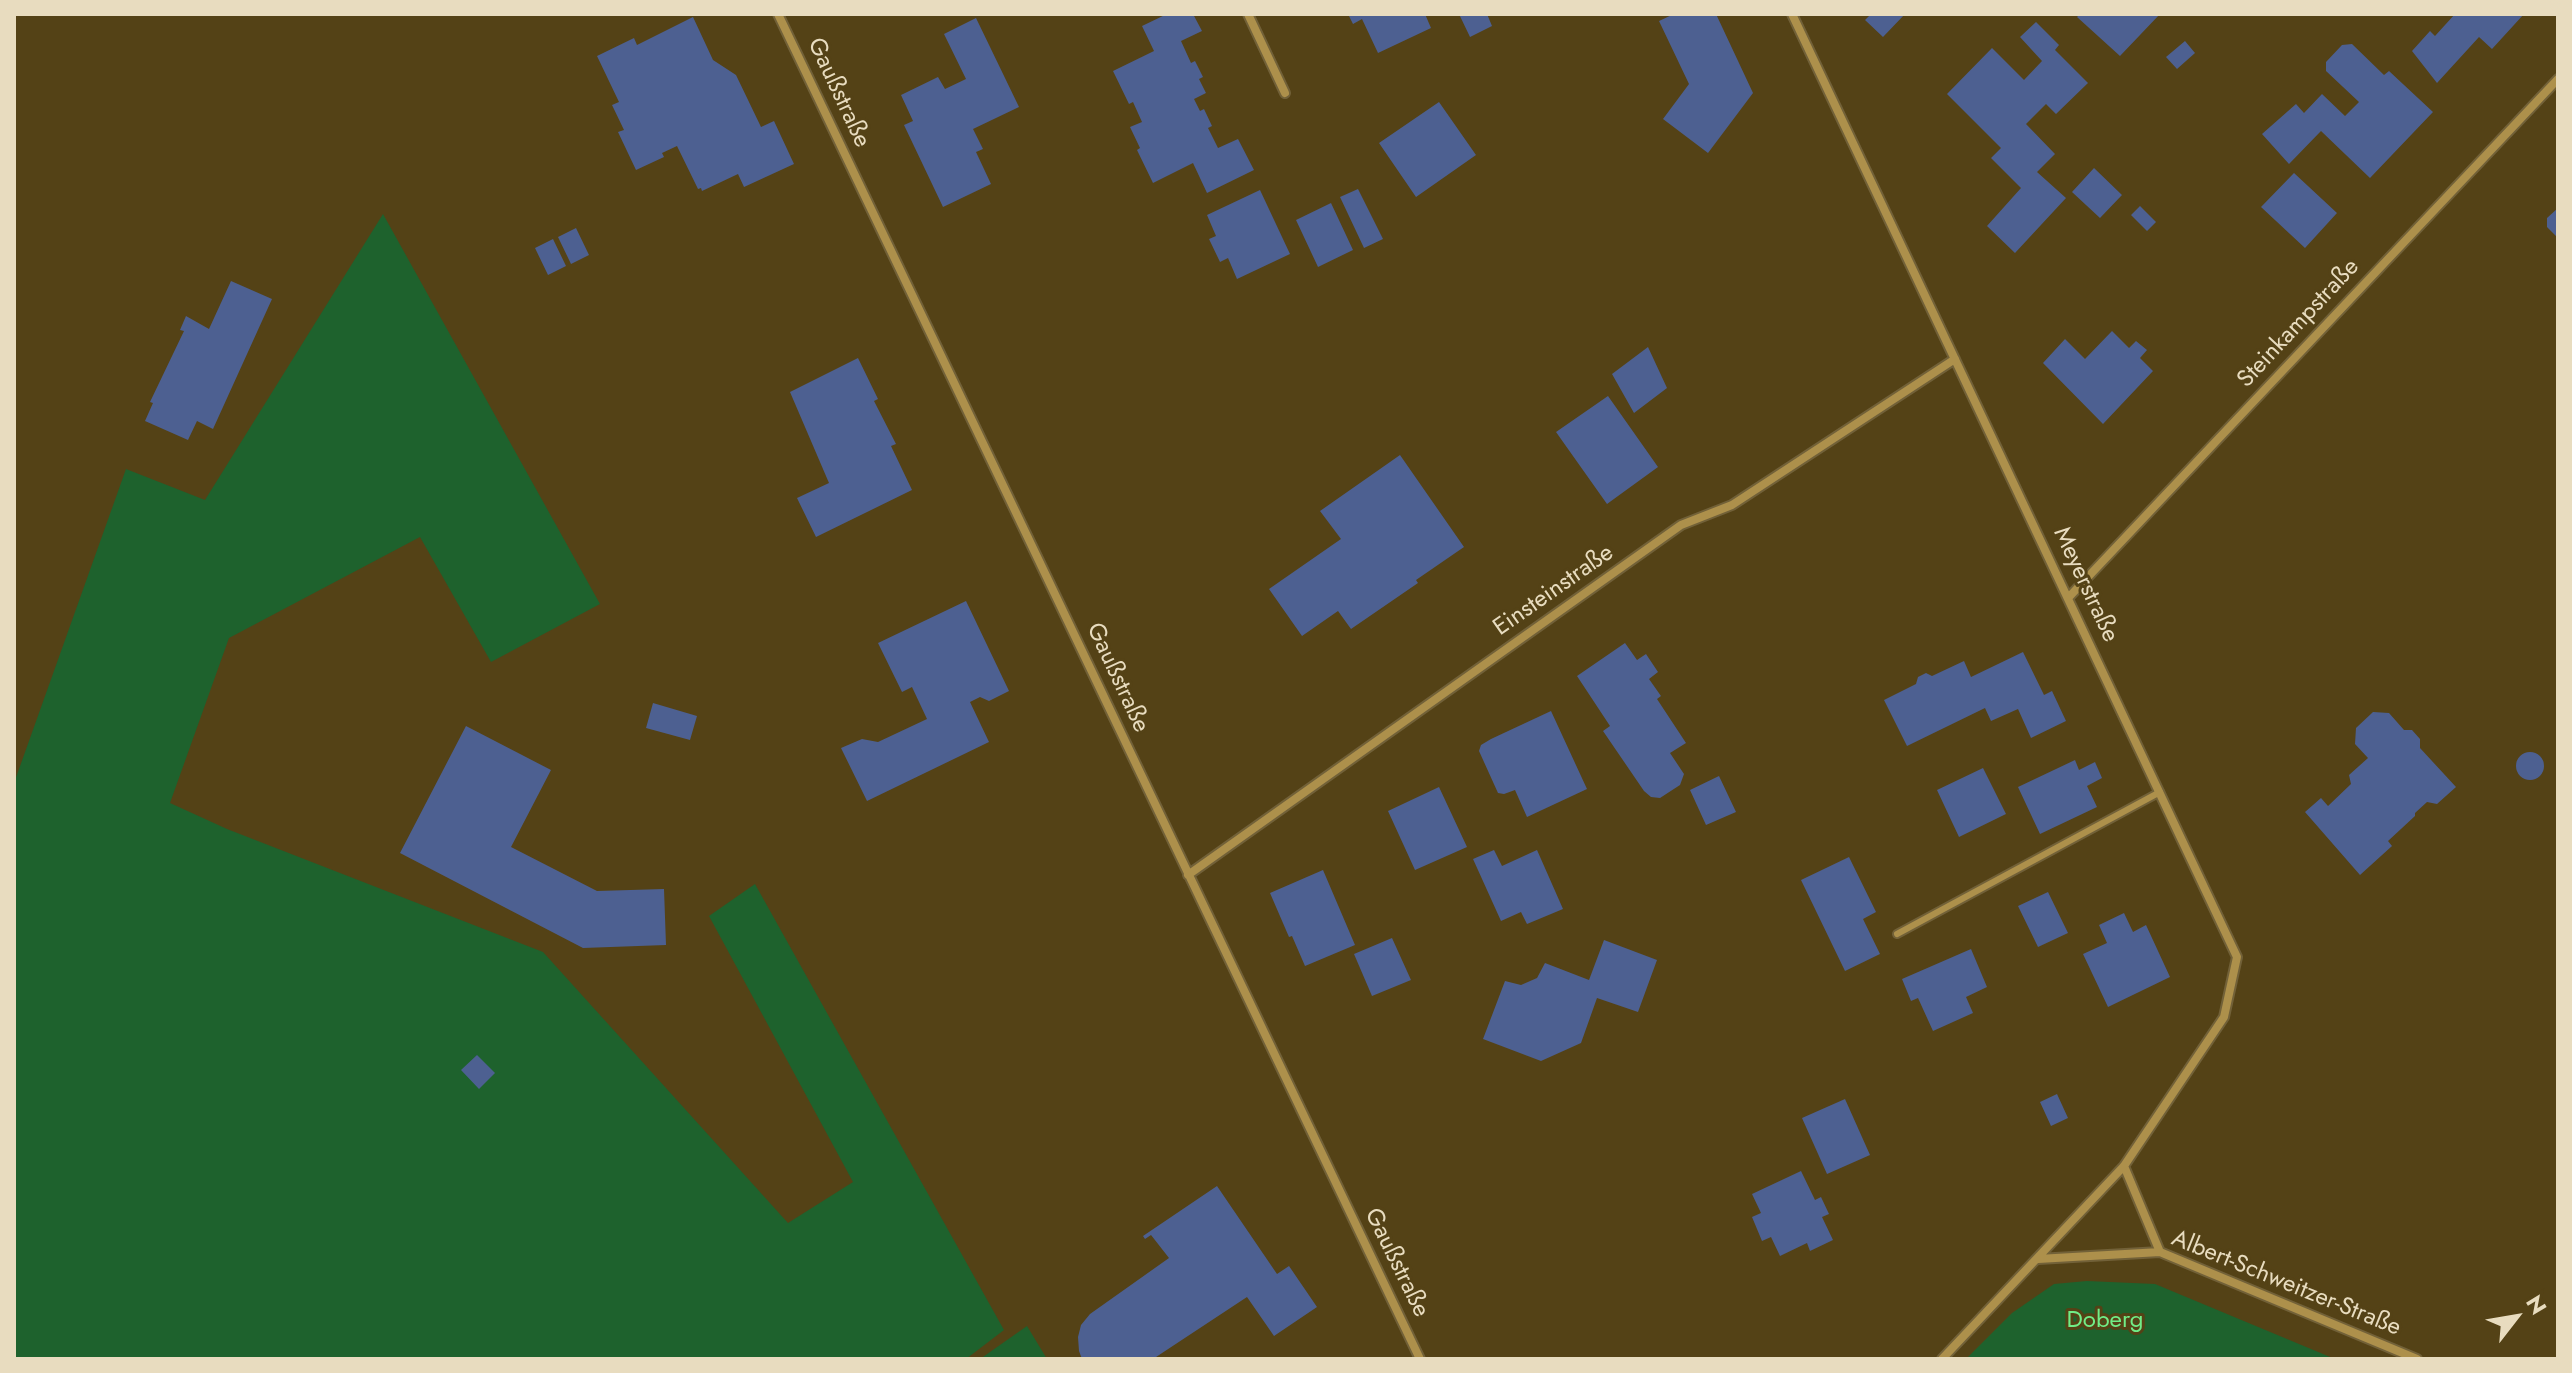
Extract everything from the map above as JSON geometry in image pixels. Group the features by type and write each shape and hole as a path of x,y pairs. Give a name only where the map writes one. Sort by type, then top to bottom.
{"street":[{"name":"Gaußstraße","path":"778,14 1420,1359"},
{"path":"1248,14 1285,93"},
{"name":"Meyerstraße","path":"1792,14 2237,957 2224,1017 2124,1166 2037,1259"},
{"name":"Steinkampstraße","path":"2069,597 2558,79"},
{"name":"Einsteinstraße","path":"1188,875 1681,525 1732,505 1955,359"},
{"path":"2124,1166 2160,1252"},
{"name":"Albert-Schweitzer-Straße","path":"2037,1259 2160,1252 2417,1359"},
{"path":"1942,1359 2037,1259"}],"lane":[{"path":"1897,934 2160,792"}],"green space":[{"path":"383,214 600,604 491,662 420,537 229,638 170,803 227,829 543,952 788,1223 853,1182 709,916 755,884 1004,1330 966,1359 14,1359 14,783 126,469 205,500"},
{"name":"Doberg","path":"2087,1281 2155,1284 2335,1359 1966,1359 2012,1313 2054,1284"},
{"path":"1027,1326 1047,1359 980,1359"}],"building":[{"path":"1167,14 1193,14 1202,31 1181,41 1191,63 1195,61 1203,77 1199,79 1206,93 1194,99 1200,111 1204,109 1212,126 1208,128 1218,148 1238,139 1254,170 1207,193 1193,163 1153,183 1130,127 1142,122 1133,102 1129,104 1113,71 1154,51 1142,26"},
{"path":"1348,14 1425,14 1431,28 1378,53 1362,19 1353,24"},
{"path":"1459,14 1487,14 1492,26 1470,37"},
{"path":"1674,14 1716,14 1753,93 1708,153 1663,119 1689,84 1659,21"},
{"path":"1871,14 1905,14 1883,37 1865,20"},
{"path":"2080,14 2160,14 2120,56 2077,17"},
{"path":"2455,14 2524,14 2492,49 2479,37 2437,83 2412,51 2430,31 2435,36"},
{"path":"693,17 713,60 736,75 761,127 774,121 794,164 744,187 738,174 702,191 698,189 677,146 662,153 664,157 636,170 618,132 624,130 612,105 619,102 597,56 634,38 637,45"},
{"path":"976,18 1019,107 973,129 983,149 976,152 991,184 943,207 904,125 913,121 901,95 938,77 945,89 966,79 944,34"},
{"path":"2036,22 2059,45 2055,50 2088,83 2056,114 2046,104 2026,124 2055,154 2037,172 2066,198 2015,253 1987,226 2021,188 1991,158 2001,148 1947,94 1992,48 2024,80 2042,61 2020,37"},
{"path":"2185,41 2195,53 2177,69 2166,57"},
{"path":"2352,44 2384,75 2389,71 2433,112 2370,178 2321,131 2289,164 2262,134 2296,104 2304,113 2322,94 2345,116 2359,102 2326,71 2326,62 2342,45"},
{"path":"1439,102 1476,155 1416,197 1379,143"},
{"path":"2094,168 2122,195 2100,218 2072,192"},
{"path":"2294,173 2337,213 2305,248 2261,207"},
{"path":"1358,189 1383,239 1364,248 1340,197"},
{"path":"1260,190 1290,254 1237,279 1228,258 1220,262 1209,239 1216,236 1207,215"},
{"path":"1331,203 1353,250 1318,267 1296,220"},
{"path":"2140,206 2156,222 2147,231 2131,215"},
{"path":"2558,208 2558,238 2547,227 2547,218"},
{"path":"576,228 589,255 571,264 558,237"},
{"path":"553,239 566,266 548,275 535,248"},
{"path":"231,281 272,299 213,429 197,421 188,440 145,421 153,403 150,402 184,331 180,330 186,316 209,329"},
{"path":"2112,331 2129,348 2136,341 2147,350 2140,358 2153,371 2103,424 2043,363 2065,339 2085,359"},
{"path":"1648,347 1667,388 1634,413 1612,374"},
{"path":"858,358 878,399 874,401 896,444 891,446 912,490 816,537 797,498 829,483 790,392"},
{"path":"1608,396 1658,467 1607,504 1556,432"},
{"path":"1400,455 1464,547 1351,629 1338,611 1302,636 1269,589 1341,539 1320,511"},
{"path":"966,601 1009,691 989,701 980,697 970,702 989,742 867,801 841,748 862,739 878,742 927,719 912,687 902,692 878,643"},
{"path":"1625,643 1637,660 1646,654 1658,672 1649,679 1661,696 1657,699 1686,743 1670,753 1684,774 1680,785 1660,798 1651,797 1644,791 1603,731 1610,726 1577,676"},
{"path":"2023,652 2044,695 2052,691 2066,721 2031,738 2018,709 1991,721 1985,708 1907,746 1884,700 1916,684 1918,677 1926,673 1932,676 1964,661 1971,677"},
{"path":"653,703 697,716 690,740 646,728"},
{"path":"1551,711 1587,789 1527,817 1515,790 1498,793 1479,751 1481,745 1491,739"},
{"path":"2373,712 2389,713 2404,730 2412,730 2420,739 2420,748 2456,787 2437,804 2427,802 2415,813 2388,841 2392,846 2360,875 2305,812 2321,798 2328,806 2351,784 2349,775 2368,758 2355,744 2356,728"},
{"path":"466,726 551,770 511,847 597,891 664,889 666,945 583,948 400,853"},
{"path":"2530,752 2540,756 2544,766 2540,776 2530,780 2520,776 2516,766 2520,756"},
{"path":"2075,760 2079,770 2095,762 2102,778 2087,786 2097,807 2040,834 2018,787"},
{"path":"1983,768 2006,814 1959,837 1937,790"},
{"path":"1719,776 1736,812 1706,825 1690,790"},
{"path":"1439,787 1467,847 1415,870 1388,811"},
{"path":"1494,850 1502,866 1537,850 1563,909 1527,924 1521,912 1501,921 1473,859"},
{"path":"1849,857 1876,912 1863,919 1880,954 1845,971 1801,880"},
{"path":"1323,870 1355,945 1305,966 1270,893"},
{"path":"2048,892 2068,933 2038,947 2018,906"},
{"path":"2124,913 2133,932 2146,925 2170,977 2108,1007 2083,954 2107,943 2099,925"},
{"path":"1392,938 1411,980 1372,996 1354,954"},
{"path":"1604,940 1657,960 1638,1012 1597,998 1581,1043 1541,1061 1483,1039 1505,981 1521,985 1537,978 1545,963 1589,980"},
{"path":"1971,949 1987,987 1966,997 1973,1013 1933,1031 1918,998 1911,1001 1902,979"},
{"path":"477,1055 495,1073 479,1089 461,1070"},
{"path":"2057,1094 2068,1118 2051,1126 2040,1102"},
{"path":"1845,1099 1870,1155 1827,1174 1802,1118"},
{"path":"1801,1171 1815,1200 1821,1197 1829,1214 1822,1217 1833,1240 1810,1251 1807,1243 1780,1256 1771,1237 1762,1241 1752,1217 1761,1213 1752,1194"},
{"path":"1217,1186 1277,1274 1289,1266 1317,1307 1274,1336 1247,1297 1153,1359 1082,1359 1078,1337 1081,1325 1090,1314 1169,1258 1151,1235 1145,1239 1143,1236"}]}
